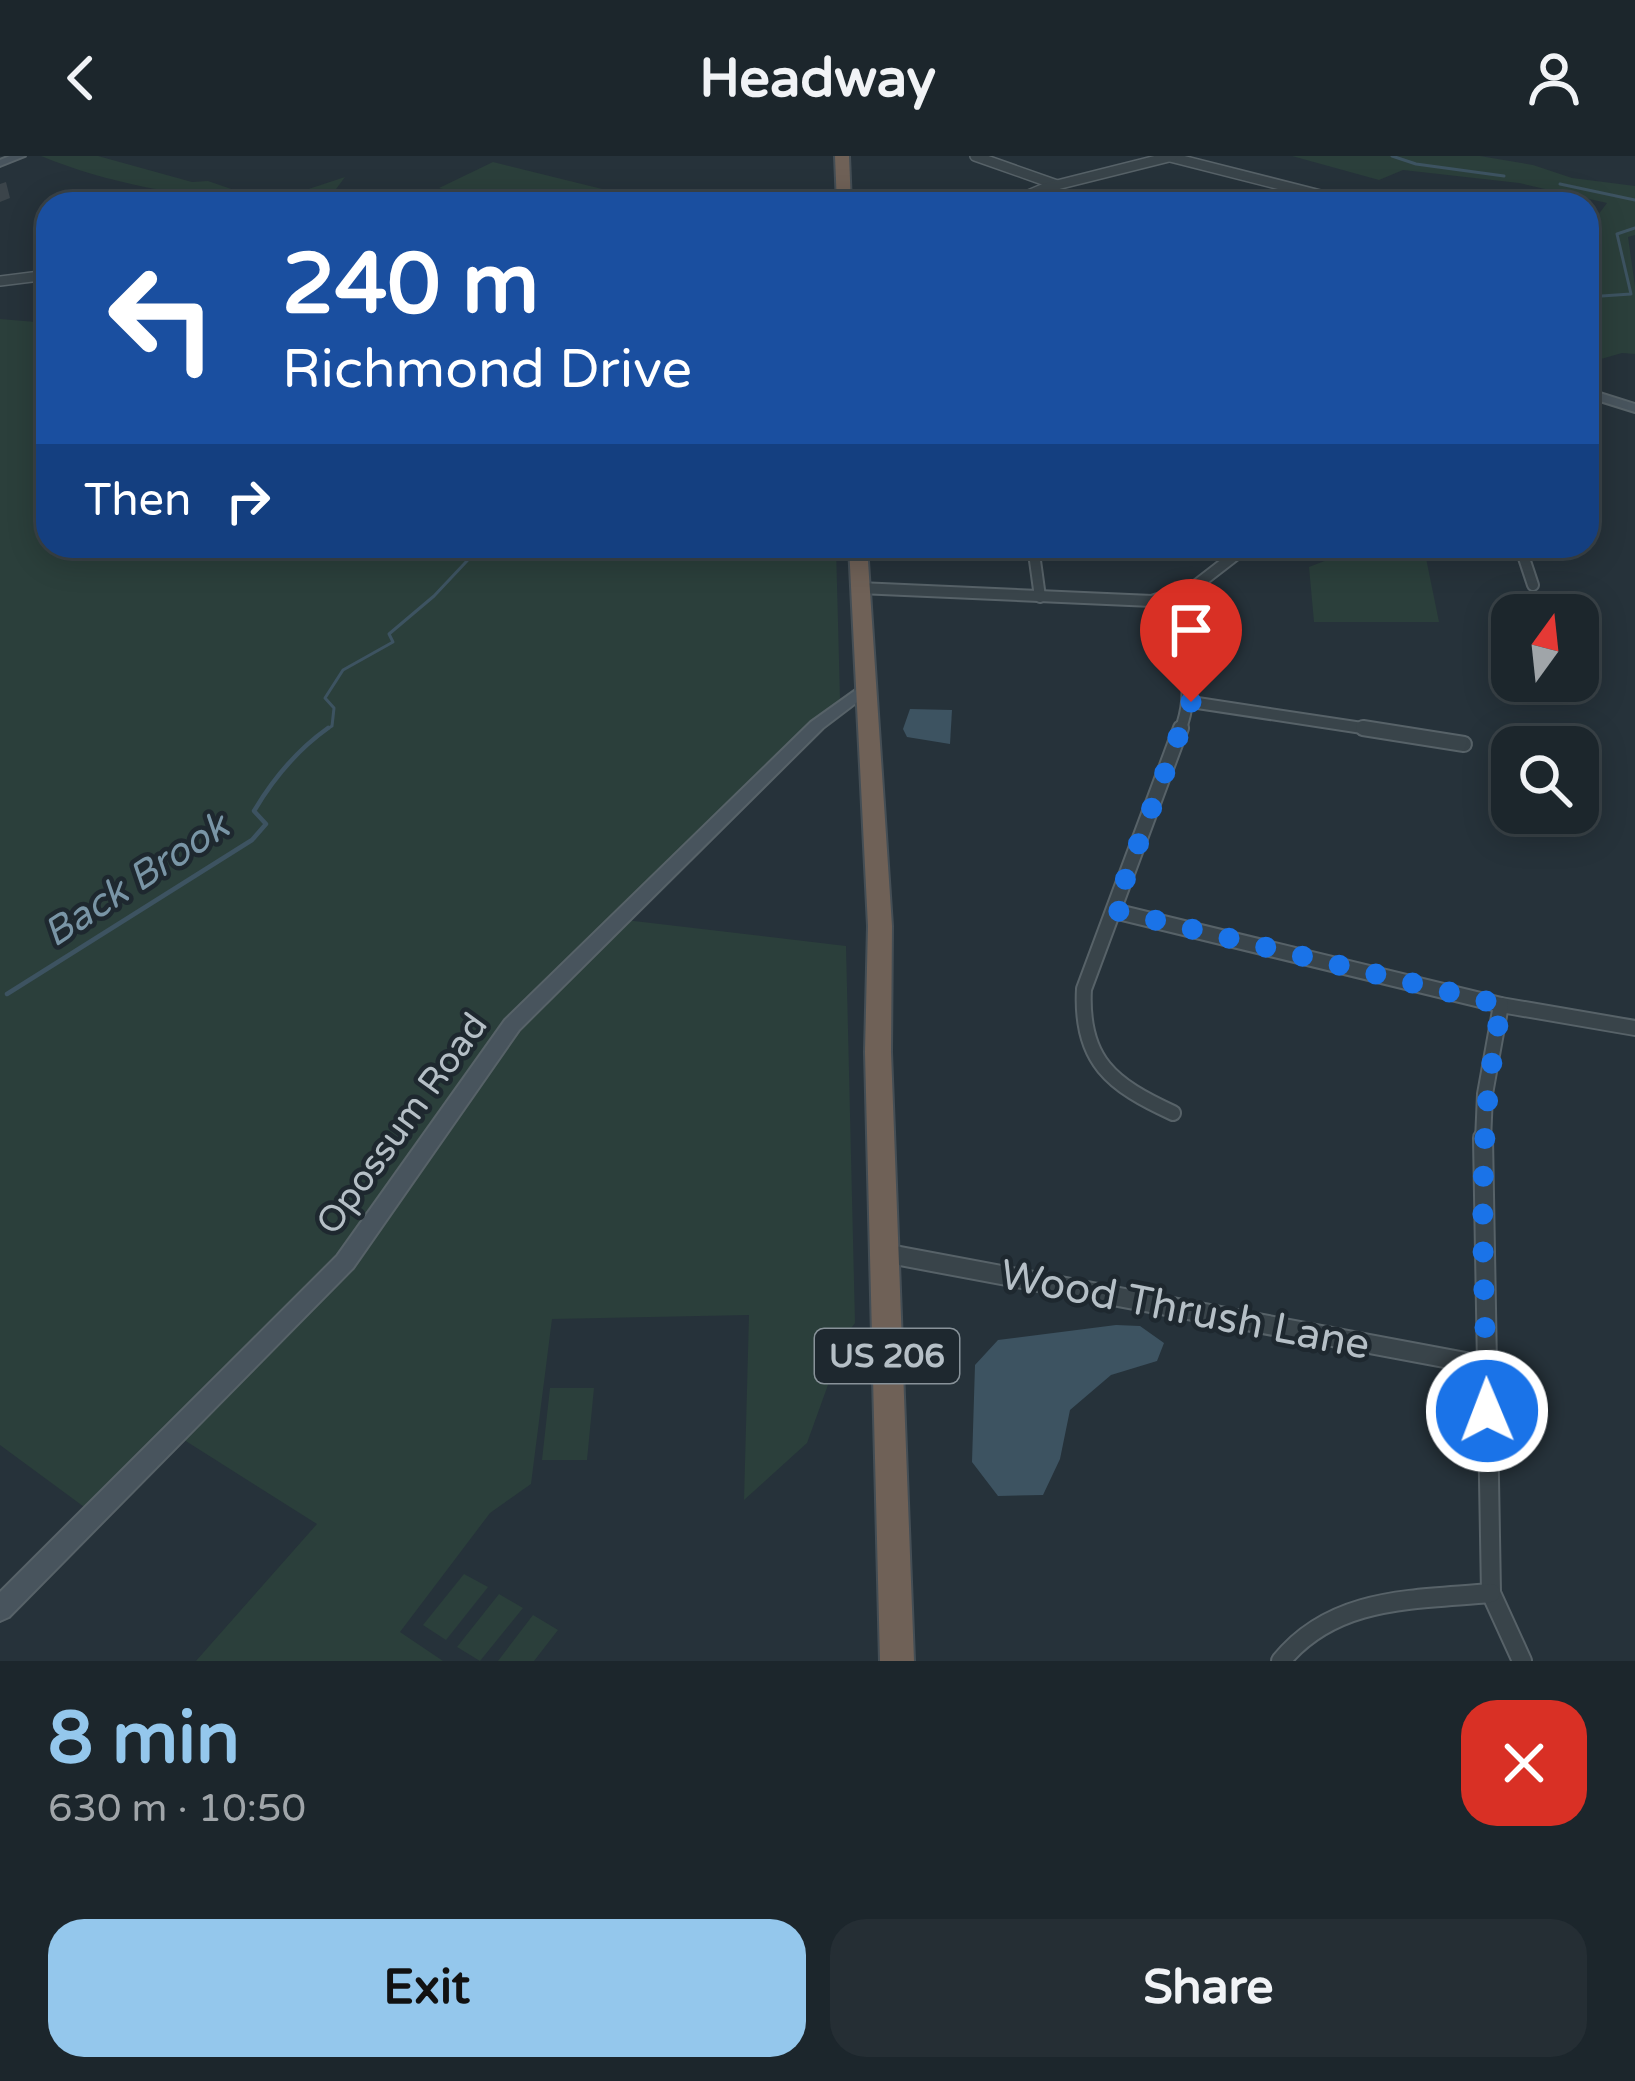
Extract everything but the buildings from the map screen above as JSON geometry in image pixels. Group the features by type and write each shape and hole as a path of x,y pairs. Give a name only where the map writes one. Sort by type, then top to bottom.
{"highway":[{"path":"842,156 844,192"},
{"name":"US 206","path":"859,558 880,926 878,1052 897,1661"}],"street":[{"path":"0,163 20,156"},
{"path":"975,156 1057,185"},
{"path":"1039,192 1171,157 1308,192"},
{"path":"0,281 36,276"},
{"path":"1599,397 1635,408"},
{"path":"1035,558 1040,597"},
{"path":"860,588 1152,601 1195,587 1232,558"},
{"path":"1524,558 1533,585"},
{"path":"1152,601 1180,651 1191,702 1084,989 1080,1017 1087,1043 1114,1082 1173,1113"},
{"name":"Opossum Road","path":"0,1609 345,1262 512,1025 818,725 867,687"},
{"path":"1191,702 1464,743"},
{"path":"1114,910 1502,1005 1635,1028"},
{"path":"1502,1005 1485,1094 1483,1148 1491,1593 1522,1661"},
{"name":"Wood Thrush Lane","path":"884,1253 1486,1366"},
{"path":"1281,1661 1300,1636 1346,1610 1491,1593"}],"green space":[{"path":"41,156 98,156 240,192 171,192"},
{"path":"1292,156 1480,156 1572,178 1635,186 1635,235 1628,237 1635,286 1635,354 1599,360 1599,214 1607,203 1599,201 1599,192 1559,192 1403,170 1379,180"},
{"path":"493,162 614,192 455,192 439,188"},
{"path":"345,177 334,192 299,192"},
{"path":"0,319 36,322 36,558 836,558 840,699 617,919 846,946 855,1323 846,1335 807,1443 744,1500 749,1315 552,1319 531,1484 490,1513 400,1632 443,1661 196,1661 317,1524 170,1431 91,1512 0,1445"},
{"path":"1332,558 1426,558 1439,622 1314,622 1309,567"},
{"path":"550,1388 594,1388 587,1460 542,1460"},
{"path":"464,1574 488,1587 446,1640 423,1625"},
{"path":"499,1594 523,1608 480,1661 457,1647"},
{"path":"533,1615 558,1630 534,1661 498,1661"}],"water":[{"path":"910,709 952,710 950,744 907,737 903,729"},
{"path":"1140,1326 1164,1343 1157,1361 1111,1375 1070,1410 1060,1459 1043,1495 998,1496 972,1462 975,1365 998,1340"}],"waterway":[{"path":"1392,156 1416,164 1504,176"},
{"path":"1560,184 1598,192"},
{"path":"1599,192 1635,200"},
{"name":"Back Brook","path":"1599,296 1631,294 1617,234 1635,228"},
{"name":"Back Brook","path":"326,730 332,726 334,708 325,698 343,670 393,642 389,634 470,558"},
{"name":"Back Brook","path":"7,994 252,840 266,824 254,811 261,799 296,755 326,730"}],"route":[{"path":"1191,702 1114,910 1502,1005 1485,1094 1482,1166 1487,1411"}]}
